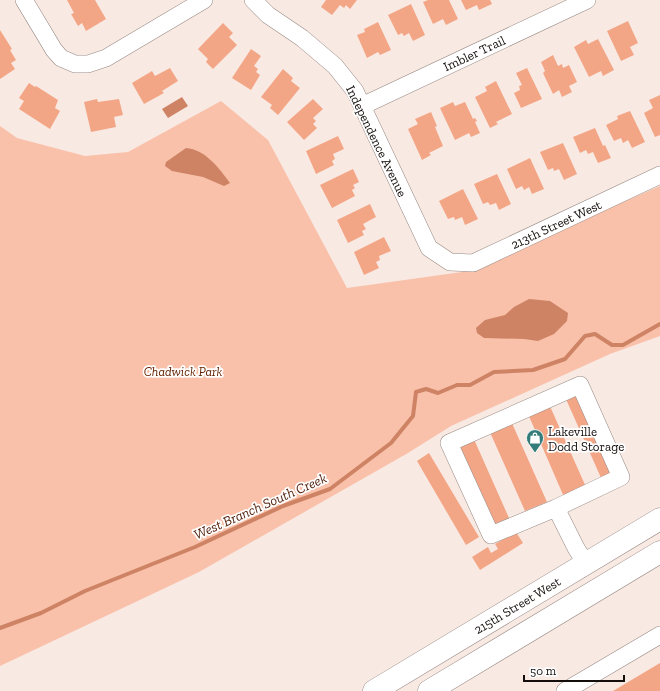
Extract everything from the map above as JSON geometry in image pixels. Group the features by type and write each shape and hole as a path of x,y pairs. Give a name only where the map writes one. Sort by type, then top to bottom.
{"main road":[{"name":"215th Street West","path":"374,691 660,519"},
{"path":"429,691 660,552"}],"street":[{"path":"24,0 54,50 61,58 75,64 88,64 106,58 204,0"},
{"name":"Independence Avenue","path":"253,0 268,15 302,38 335,66 355,91 428,248 450,262"},
{"name":"Imbler Trail","path":"362,106 587,0"},
{"name":"213th Street West","path":"450,262 472,263 660,175"},
{"path":"580,385 621,477 556,508 490,534 449,443 580,385"},
{"path":"556,508 576,548 586,564"},
{"path":"565,691 660,634"}],"green space":[{"name":"Chadwick Park","path":"221,101 268,140 347,288 462,272 660,186 660,336 610,354 451,426 408,453 199,572 0,666 0,126 17,138 85,156 128,152"}],"shaded area":[{"path":"182,97 188,106 168,118 162,109"},
{"path":"186,148 193,149 206,156 217,166 230,183 224,186 203,177 172,171 165,166 166,162"},
{"path":"529,299 550,301 568,313 567,321 554,334 538,341 524,339 484,338 477,333 476,328 485,320 505,315 514,307"}],"building":[{"path":"67,0 95,0 106,19 86,31 82,23 78,26 71,14 74,13"},
{"path":"326,0 357,0 350,9 346,5 344,8 340,5 332,15 321,7"},
{"path":"428,0 449,0 458,19 446,25 443,19 433,24 423,2"},
{"path":"461,0 490,0 492,4 479,10 477,5 466,10"},
{"path":"411,4 425,35 413,41 409,33 404,36 402,33 398,35 388,15"},
{"path":"628,21 638,43 630,47 634,55 621,61 607,31"},
{"path":"378,22 391,50 380,55 378,52 367,58 357,35 365,32 364,29"},
{"path":"223,23 233,33 229,37 237,45 213,69 206,62 208,59 198,49"},
{"path":"0,30 12,49 10,50 16,60 11,63 15,69 0,79"},
{"path":"598,39 614,70 603,76 601,71 589,77 574,47 586,40 588,44"},
{"path":"251,49 261,56 254,66 258,69 256,72 260,75 251,90 232,78"},
{"path":"553,55 558,66 562,64 563,68 569,65 577,82 569,86 572,92 562,97 559,90 553,94 543,73 545,71 541,62"},
{"path":"170,68 178,81 162,91 164,93 144,104 132,83 152,71 155,76"},
{"path":"527,68 542,99 521,108 514,93 520,90 519,86 522,85 516,73"},
{"path":"283,69 293,78 291,81 300,88 278,115 270,108 272,105 261,97"},
{"path":"496,81 512,114 496,122 498,124 490,128 475,97 487,91 485,87"},
{"path":"29,83 58,100 55,108 60,111 50,129 19,109 24,101 19,98"},
{"path":"660,95 660,135 655,137 644,113 653,108 649,100"},
{"path":"97,99 98,102 119,99 123,115 114,117 116,127 91,132 84,102"},
{"path":"313,99 323,109 313,118 316,121 313,124 317,128 304,140 287,122"},
{"path":"453,102 455,106 465,102 473,119 475,118 477,121 475,122 480,133 471,137 469,133 455,140 440,108"},
{"path":"630,111 645,142 632,148 628,140 623,143 621,138 614,141 606,125 618,119 617,116"},
{"path":"431,112 437,126 435,127 443,146 429,153 431,155 422,160 408,129 418,124 415,119"},
{"path":"595,128 603,146 605,145 611,158 598,163 593,152 588,154 586,150 580,153 573,137"},
{"path":"338,136 344,149 333,154 335,159 332,161 334,165 316,174 306,151"},
{"path":"563,143 577,174 564,180 559,169 554,171 553,168 548,170 540,152"},
{"path":"530,158 544,189 532,194 529,187 524,190 522,186 516,189 507,169"},
{"path":"353,169 359,182 353,185 355,188 352,190 355,196 332,208 320,185"},
{"path":"497,174 511,204 499,210 496,203 490,205 488,202 483,204 474,184"},
{"path":"463,189 478,219 465,225 462,217 455,220 454,217 448,219 439,201"},
{"path":"370,204 376,217 363,224 366,229 362,231 364,235 348,243 337,220"},
{"path":"384,237 391,251 379,256 380,260 376,262 379,268 364,275 354,252"},
{"path":"577,392 613,475 602,480 565,397"},
{"path":"549,404 586,487 564,497 528,414"},
{"path":"511,421 547,502 525,511 489,430"},
{"path":"473,437 509,518 492,525 457,445"},
{"path":"429,453 479,537 466,545 417,461"},
{"path":"516,532 523,543 480,570 472,557 488,547 491,553 498,549 495,544"},
{"path":"660,663 660,691 613,691"}],"waterway":[{"name":"West Branch South Creek","path":"0,628 41,613 85,591 195,547 283,506 330,489 391,443 413,416 416,392 426,389 438,393 457,385 470,385 494,372 533,370 565,359 585,336 595,334 612,345 623,345 660,324"}],"place":[{"name":"Lakeville Dodd Storage","path":"535,453"}]}
